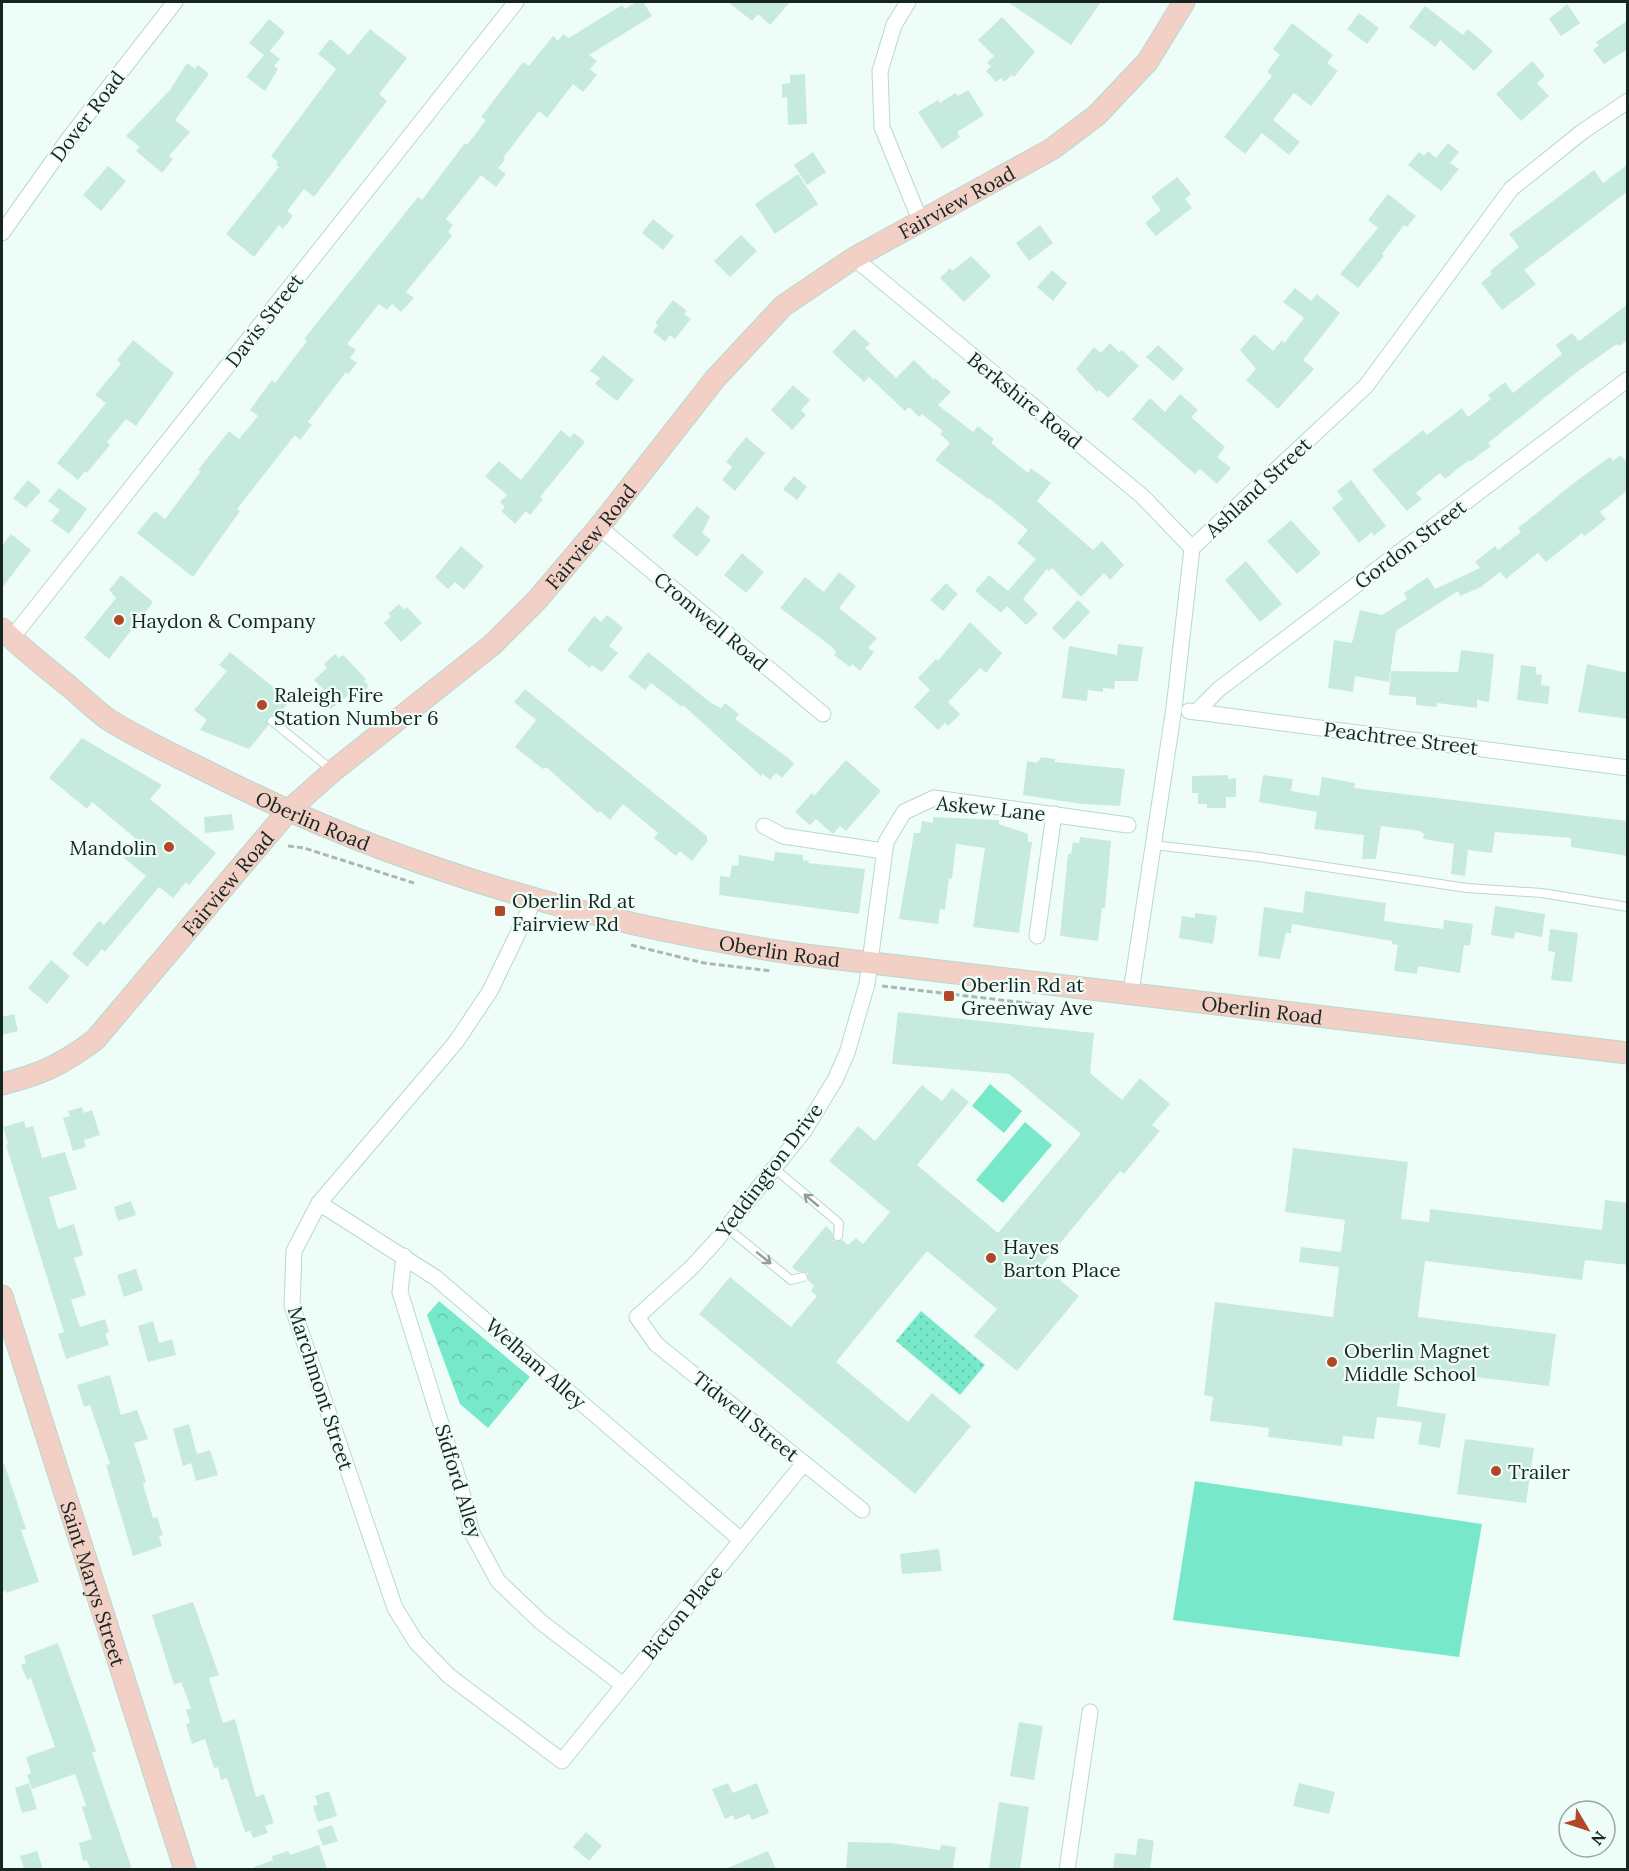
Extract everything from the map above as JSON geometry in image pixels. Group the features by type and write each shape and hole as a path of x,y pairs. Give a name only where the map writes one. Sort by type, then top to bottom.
{"main road":[{"name":"Fairview Road","path":"2,1084 42,1074 69,1060 95,1040 288,812 333,771 492,645 537,600 599,527 715,379 775,314 854,258 1052,149 1097,115 1148,61 1184,2"},
{"name":"Oberlin Road","path":"6,634 108,719 288,812 414,862 534,900 721,943 870,963 1627,1052"},
{"name":"Saint Marys Street","path":"2,1296 185,1869"}],"street":[{"name":"Dover Road","path":"2,232 70,137 175,2"},
{"name":"Davis Street","path":"6,634 516,2"},
{"path":"908,2 894,25 880,71 882,128 920,220"},
{"name":"Ashland Street","path":"1131,992 1174,708 1192,548 1366,386 1511,189 1582,132 1628,101"},
{"name":"Berkshire Road","path":"854,258 1142,496 1192,548"},
{"name":"Gordon Street","path":"1196,712 1219,689 1628,379"},
{"name":"Cromwell Road","path":"599,527 823,714"},
{"name":"Peachtree Street","path":"1174,708 1628,768"},
{"name":"Askew Lane","path":"870,963 886,842 904,812 934,798 1128,825"},
{"path":"1037,936 1054,814"},
{"path":"764,826 783,836 884,851"},
{"name":"Marchmont Street","path":"534,900 490,991 456,1042 319,1203 294,1251 292,1306 395,1608 416,1642 449,1676 496,1714 562,1761"},
{"name":"Yeddington Drive","path":"637,1317 691,1268 804,1131 835,1080 847,1053 867,984 870,963"},
{"name":"Welham Alley","path":"319,1203 436,1278 741,1539"},
{"name":"Sidford Alley","path":"404,1256 400,1292 460,1485 472,1533 498,1581 541,1622 623,1685"},
{"name":"Tidwell Street","path":"637,1317 656,1344 862,1510"},
{"name":"Bicton Place","path":"562,1761 804,1463"},
{"path":"1066,1869 1090,1712"}],"lane":[{"path":"272,721 333,771"},
{"path":"1153,844 1259,857 1467,888 1542,893 1628,907"},
{"path":"774,1168 838,1223 838,1236"},
{"path":"726,1227 791,1280 804,1277"}],"path":[{"path":"288,846 304,848 346,862"},
{"path":"887,987 1024,1003"}],"green space":[{"path":"990,1084 1022,1111 1004,1133 972,1106"},
{"path":"1025,1122 1052,1145 1003,1203 976,1180"},
{"path":"439,1301 530,1377 488,1428 460,1404 427,1315"},
{"path":"921,1311 985,1365 960,1395 896,1341"},
{"path":"1195,1481 1482,1524 1459,1657 1173,1620"}],"building":[{"path":"636,2 643,2 652,16 589,55 597,61 590,69 597,75 583,92 573,84 547,118 539,111 503,158 505,160 498,168 506,174 496,187 481,175 446,219 453,225 448,232 452,236 406,292 414,298 401,312 392,304 387,310 379,304 347,344 356,350 350,358 357,363 348,374 346,372 308,422 312,425 300,440 295,435 237,509 240,511 193,577 137,533 155,511 165,519 201,471 198,470 229,431 239,439 258,416 250,410 272,380 275,383 307,341 304,339 418,197 422,200 465,143 467,145 486,120 481,117 523,62 529,66 553,36 558,41 563,34 569,38 622,5 625,9"},
{"path":"728,2 790,2 770,25 758,14 752,21"},
{"path":"1008,2 1101,2 1071,45"},
{"path":"1567,4 1580,23 1561,36 1549,19"},
{"path":"1425,6 1463,35 1468,29 1493,51 1474,71 1440,40 1435,47 1409,27"},
{"path":"1359,13 1379,28 1367,44 1347,29"},
{"path":"1002,17 1035,52 1014,77 1012,75 1004,82 1001,78 996,82 986,71 991,66 987,63 994,56 978,40"},
{"path":"269,19 285,32 270,51 280,59 274,66 278,69 265,91 246,77 264,55 249,43"},
{"path":"1628,20 1628,49 1604,64 1593,50 1599,45 1596,42"},
{"path":"1292,23 1333,55 1327,63 1338,71 1311,106 1294,93 1273,120 1300,142 1289,155 1262,133 1245,154 1224,137 1272,76 1267,72 1280,55 1273,49"},
{"path":"370,29 407,58 379,94 387,101 314,197 304,189 287,211 293,216 283,229 279,225 254,257 226,234 279,167 276,165 278,162 271,156 336,69 318,54 330,39 349,55"},
{"path":"1532,61 1545,76 1537,83 1549,96 1521,121 1496,94"},
{"path":"187,63 195,69 198,65 209,74 175,120 190,132 169,156 173,159 162,173 136,151 140,147 126,136 170,90"},
{"path":"805,74 807,124 788,125 787,97 782,98 782,84 790,83 790,75"},
{"path":"968,90 984,115 957,132 960,137 942,149 918,112 938,100 940,103 955,93 958,96"},
{"path":"1448,143 1459,152 1450,163 1459,169 1441,191 1408,165 1419,152 1424,156 1428,151 1436,158"},
{"path":"813,152 826,172 807,185 794,165"},
{"path":"1628,164 1628,191 1524,270 1536,284 1502,310 1481,283 1492,274 1490,271 1519,247 1509,234 1594,170 1603,183"},
{"path":"108,166 126,181 101,211 83,195"},
{"path":"798,174 818,204 775,234 755,204"},
{"path":"1177,177 1191,194 1185,199 1192,208 1156,236 1145,223 1161,210 1151,197"},
{"path":"1388,194 1416,216 1407,227 1404,225 1382,254 1384,256 1358,288 1340,274 1378,228 1368,220"},
{"path":"653,219 674,236 663,250 642,233"},
{"path":"1040,225 1053,243 1029,261 1016,243"},
{"path":"741,235 757,251 730,277 714,261"},
{"path":"971,256 991,276 964,302 940,278 950,268 952,271"},
{"path":"1052,270 1067,283 1053,301 1037,287"},
{"path":"1295,288 1311,301 1317,294 1340,313 1303,360 1314,369 1278,409 1246,380 1256,369 1240,350 1254,334 1273,351 1282,340 1284,343 1304,318 1283,302"},
{"path":"673,300 687,311 684,314 691,319 675,339 670,335 665,342 653,332 658,325 655,323"},
{"path":"1628,304 1628,340 1619,346 1617,344 1577,372 1488,443 1491,446 1470,462 1469,460 1445,479 1440,473 1416,493 1422,499 1407,511 1372,470 1423,430 1427,435 1462,408 1468,417 1491,399 1488,395 1505,382 1513,393 1562,354 1556,345 1572,333 1579,341"},
{"path":"854,329 870,344 865,348 896,378 914,360 934,380 935,378 951,392 938,405 973,432 978,426 994,439 991,443 1028,473 1031,468 1051,483 1037,501 1093,550 1102,541 1124,565 1110,580 1104,573 1081,597 1052,568 1049,571 1047,569 1023,599 1038,614 1026,625 1007,606 1001,613 975,591 989,575 1008,591 1036,559 1017,543 1028,530 989,498 935,460 950,443 940,434 943,431 922,414 919,417 909,407 905,411 869,377 864,382 832,352"},
{"path":"133,340 174,373 136,426 126,419 107,442 110,445 87,473 85,471 78,480 57,463 106,403 95,395 121,364 117,360"},
{"path":"1110,343 1119,352 1122,350 1139,366 1108,398 1099,390 1097,392 1076,369 1094,347 1101,353"},
{"path":"1158,345 1184,369 1173,381 1146,357"},
{"path":"603,355 634,380 617,401 595,384 600,378 590,371"},
{"path":"793,385 810,400 801,410 806,415 792,430 771,410"},
{"path":"1180,394 1198,410 1191,417 1225,447 1217,457 1231,468 1217,484 1200,469 1195,474 1132,419 1150,398 1165,412"},
{"path":"561,430 570,438 574,433 585,442 540,497 543,499 530,515 526,511 515,524 501,511 505,507 500,502 507,495 485,476 499,461 521,480"},
{"path":"746,437 765,453 735,491 722,480 732,467 726,462"},
{"path":"1620,455 1628,463 1628,490 1600,512 1606,519 1585,536 1582,533 1546,562 1538,553 1506,579 1500,572 1481,587 1460,596 1458,591 1396,631 1389,682 1355,676 1353,692 1328,688 1334,640 1352,643 1360,610 1382,615 1407,599 1404,593 1428,577 1435,589 1480,568 1475,562 1495,546 1498,550 1521,532 1518,528 1579,479 1610,457 1613,461"},
{"path":"794,476 807,487 797,500 783,489"},
{"path":"28,480 41,491 26,508 13,498"},
{"path":"1351,480 1386,526 1374,536 1372,532 1359,543 1332,508 1343,499 1337,491"},
{"path":"59,488 87,509 69,534 51,521 60,510 48,501"},
{"path":"697,506 710,517 702,533 711,540 697,557 672,536"},
{"path":"1291,520 1321,553 1297,574 1267,541"},
{"path":"11,534 31,550 2,588 2,546"},
{"path":"461,546 484,566 464,590 455,582 448,589 435,577"},
{"path":"742,553 764,572 746,593 724,575"},
{"path":"1246,561 1282,604 1260,622 1225,580"},
{"path":"839,572 856,586 839,608 877,638 868,648 874,652 860,671 852,664 850,667 834,655 836,652 831,646 780,608 805,577 824,592"},
{"name":"Haydon & Company","path":"121,575 153,602 109,659 84,638 116,598 109,590"},
{"path":"946,583 958,594 943,611 930,600"},
{"path":"1078,600 1090,612 1064,640 1052,628"},
{"path":"399,604 404,610 407,607 422,623 401,642 384,623 391,616 388,614"},
{"path":"607,615 623,628 609,646 618,653 602,672 592,665 590,668 567,650 594,616 601,622"},
{"path":"970,622 1002,653 986,673 980,668 948,702 960,714 948,726 945,723 938,730 914,707 930,690 918,678 936,659 938,661"},
{"path":"1118,644 1143,647 1138,681 1115,681 1114,689 1103,688 1103,692 1088,690 1087,701 1062,698 1069,646 1117,655"},
{"path":"1461,650 1494,654 1489,702 1477,700 1477,708 1437,703 1437,707 1416,705 1416,697 1389,695 1391,671 1458,672"},
{"path":"230,652 290,701 276,717 268,717 268,726 249,749 200,730 207,720 194,710 227,671 219,665"},
{"path":"648,652 711,703 721,708 725,703 739,714 735,719 794,764 782,778 776,773 770,780 763,774 761,776 683,705 682,707 651,683 645,690 628,677"},
{"path":"335,654 339,658 343,655 366,679 364,681 369,686 353,702 347,696 331,709 317,695 323,689 314,680 327,668 324,664"},
{"path":"1587,664 1628,673 1628,719 1578,712"},
{"path":"1521,665 1536,667 1536,674 1542,675 1541,685 1550,686 1548,704 1517,700"},
{"path":"525,689 707,836 707,842 692,861 680,851 676,856 654,838 658,833 623,804 610,820 600,811 598,813 546,767 543,769 515,747 536,720 514,702"},
{"path":"82,738 162,785 150,799 216,853 189,885 186,882 173,898 159,887 105,952 102,949 87,967 72,954 99,921 104,925 146,876 123,857 135,838 92,802 87,809 49,778"},
{"path":"1041,757 1055,759 1055,762 1125,769 1120,806 1082,804 1023,795 1027,761 1037,763"},
{"path":"846,760 881,791 846,831 840,826 833,834 816,819 810,825 795,812 812,793 814,796"},
{"path":"1228,775 1228,779 1236,778 1236,797 1226,797 1226,808 1207,808 1207,804 1198,804 1198,793 1192,793 1192,776"},
{"path":"1263,775 1293,779 1291,791 1319,796 1322,777 1355,783 1354,788 1628,821 1628,856 1571,847 1571,838 1495,832 1492,853 1468,850 1465,876 1451,874 1454,844 1423,839 1424,834 1420,831 1381,826 1376,859 1362,859 1364,835 1314,829 1317,812 1259,802"},
{"path":"232,814 234,830 205,833 204,817"},
{"path":"933,817 999,820 999,824 1028,834 1028,842 1032,842 1019,933 973,927 985,848 956,844 952,879 949,878 945,910 940,909 938,924 899,919 914,833 920,833 922,821 933,823"},
{"path":"1080,837 1111,841 1105,908 1102,908 1098,941 1060,936 1068,854 1071,854 1073,842 1079,843"},
{"path":"775,852 803,855 803,860 810,861 808,863 865,869 859,914 719,895 720,876 730,877 732,865 738,866 739,855 774,861"},
{"path":"1305,891 1386,903 1384,921 1443,929 1444,920 1473,924 1470,946 1464,945 1460,973 1418,966 1417,974 1394,971 1398,945 1392,944 1392,941 1292,924 1291,933 1286,933 1280,959 1258,956 1264,907 1303,913"},
{"path":"1495,906 1545,914 1542,937 1515,932 1514,939 1491,935"},
{"path":"1195,913 1217,916 1213,944 1179,938 1182,916 1195,918"},
{"path":"1550,929 1578,933 1572,982 1551,980 1555,952 1548,951"},
{"path":"51,960 70,976 47,1004 28,988"},
{"name":"Hayes Barton Place","path":"898,1012 1094,1033 1090,1073 1122,1100 1140,1078 1170,1104 1152,1125 1160,1131 1124,1174 1120,1171 1042,1265 1079,1296 1017,1371 974,1336 997,1309 927,1251 836,1362 908,1422 932,1393 971,1426 915,1494 699,1314 730,1277 791,1327 817,1296 811,1291 814,1286 808,1280 808,1273 798,1272 792,1267 826,1226 832,1232 835,1241 842,1240 848,1245 856,1238 863,1244 890,1212 829,1161 858,1126 875,1141 922,1085 942,1101 952,1088 969,1102 917,1165 998,1233 1081,1134 1009,1074 892,1064"},
{"path":"14,1014 18,1031 2,1035 2,1017"},
{"path":"82,1107 84,1113 92,1110 100,1135 84,1140 86,1147 73,1151 63,1118 70,1116 68,1111"},
{"path":"24,1121 26,1128 33,1126 42,1158 65,1152 77,1189 49,1197 58,1229 74,1224 83,1255 74,1258 86,1295 71,1300 80,1327 105,1319 109,1332 105,1334 109,1345 66,1359 58,1334 64,1332 6,1145 8,1144 3,1127"},
{"path":"1293,1148 1408,1162 1401,1219 1429,1222 1430,1209 1602,1230 1605,1200 1628,1203 1628,1265 1585,1260 1582,1280 1425,1261 1418,1317 1556,1334 1549,1386 1402,1368 1397,1406 1446,1414 1440,1448 1418,1444 1422,1422 1377,1417 1374,1439 1343,1436 1342,1446 1268,1437 1269,1428 1210,1421 1213,1397 1204,1395 1215,1302 1333,1317 1339,1267 1299,1262 1301,1247 1341,1252 1345,1220 1285,1212"},
{"path":"131,1201 136,1215 118,1221 114,1207"},
{"path":"136,1269 143,1290 124,1297 117,1275"},
{"path":"153,1321 159,1343 172,1339 176,1355 148,1362 138,1326"},
{"path":"110,1375 121,1415 137,1410 148,1439 134,1443 146,1482 143,1484 153,1518 157,1517 163,1535 159,1536 162,1546 133,1556 106,1465 110,1464 90,1405 84,1407 77,1385"},
{"path":"189,1424 197,1454 210,1450 218,1475 196,1481 191,1463 183,1466 173,1429"},
{"name":"Trailer","path":"1465,1439 1534,1448 1526,1503 1457,1494"},
{"path":"4,1463 26,1529 21,1530 39,1582 6,1593 6,1590 2,1592 2,1464"},
{"path":"939,1549 942,1571 902,1574 900,1554"},
{"path":"193,1602 219,1675 209,1678 223,1723 235,1719 256,1797 264,1794 274,1823 265,1826 268,1833 253,1838 250,1831 245,1832 227,1778 221,1780 218,1767 214,1768 205,1739 192,1744 186,1724 190,1723 186,1710 191,1708 181,1682 174,1685 152,1615"},
{"path":"58,1643 96,1751 92,1753 132,1869 90,1869 87,1860 83,1861 79,1843 92,1839 82,1807 86,1806 75,1774 32,1789 27,1775 31,1773 26,1757 55,1747 31,1678 27,1680 21,1665 26,1663 24,1656"},
{"path":"1019,1722 1043,1726 1034,1780 1010,1776"},
{"path":"29,1783 37,1809 22,1813 15,1788"},
{"path":"728,1783 733,1793 757,1783 769,1813 752,1820 749,1814 735,1820 733,1815 725,1819 712,1789"},
{"path":"1299,1783 1335,1792 1329,1814 1293,1806"},
{"path":"329,1791 337,1816 318,1822 313,1806 318,1805 315,1796"},
{"path":"999,1802 1029,1807 1020,1869 989,1869"},
{"path":"332,1825 338,1841 323,1846 317,1830"},
{"path":"586,1832 602,1846 589,1861 573,1847"},
{"path":"1138,1838 1154,1841 1150,1869 1113,1869 1115,1853 1136,1855"},
{"path":"848,1842 891,1843 940,1850 941,1845 956,1847 953,1869 846,1869"},
{"path":"319,1845 327,1869 255,1869 254,1867 273,1860 272,1856 288,1851 290,1855"},
{"path":"37,1851 43,1869 24,1869 20,1856"},
{"path":"768,1851 776,1869 725,1869"}],"place":[{"name":"Haydon & Company","path":"119,620"},
{"name":"Raleigh Fire Station Number 6","path":"262,705"},
{"name":"Mandolin","path":"169,847"},
{"name":"Oberlin Rd at Fairview Rd","path":"500,911"},
{"name":"Oberlin Rd at Greenway Ave","path":"949,996"},
{"name":"Hayes Barton Place","path":"991,1258"},
{"name":"Oberlin Magnet Middle School","path":"1332,1362"},
{"name":"Trailer","path":"1496,1471"}]}
